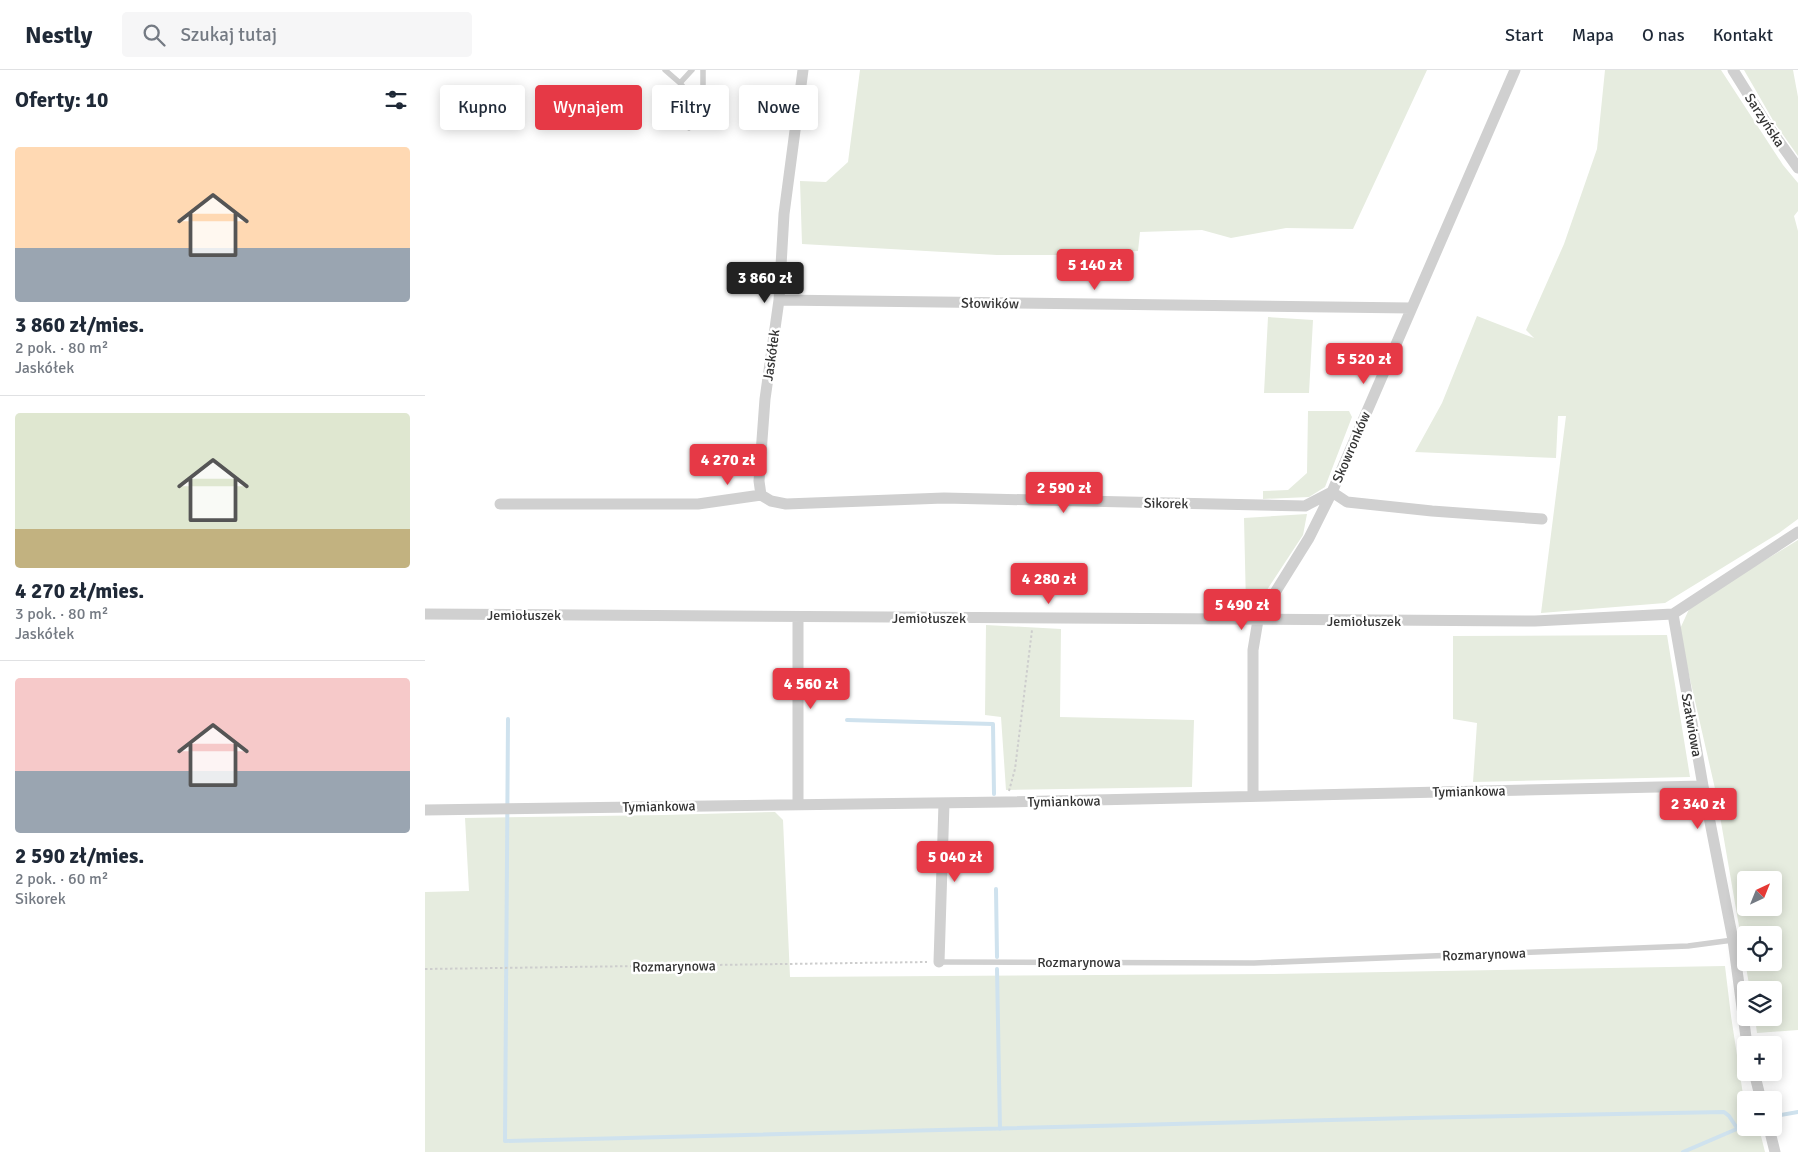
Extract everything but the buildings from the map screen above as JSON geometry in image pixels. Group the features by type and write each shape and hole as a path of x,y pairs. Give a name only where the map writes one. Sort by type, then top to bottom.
{"street":[{"name":"Jaskółek","path":"761,494 759,481 765,399 779,300 784,214 803,70"},
{"name":"Skowronków","path":"1515,70 1332,492 1347,502 1542,519"},
{"name":"Sarzyńska","path":"1733,70 1768,126 1798,168"},
{"name":"Słowików","path":"779,300 1411,308"},
{"path":"1253,796 1253,650 1258,620 1309,538 1332,492"},
{"name":"Sikorek","path":"761,494 771,501 786,504 944,498 1305,506 1332,492"},
{"path":"500,504 698,504 761,494"},
{"path":"1673,614 1798,532"},
{"name":"Jemiołuszek","path":"425,614 1535,621 1673,614"},
{"name":"Szałwiowa","path":"1673,614 1703,786 1733,940 1746,1036"},
{"path":"798,617 798,804"},
{"name":"Tymiankowa","path":"425,810 1005,802 1703,786"},
{"path":"939,962 944,803"},
{"path":"1771,1136 1775,1152"}],"lane":[{"path":"665,70 680,83 692,70"},
{"path":"703,70 703,85"},
{"name":"Rozmarynowa","path":"939,962 1254,963 1688,946 1733,940"}],"path":[{"path":"1005,802 1015,769 1033,618"},
{"name":"Rozmarynowa","path":"425,969 939,962"}],"shaded area":[{"path":"860,70 1427,70 1353,229 1286,228 1231,238 1202,230 1140,232 1138,251 1078,255 997,255 802,244 800,181 826,182 848,162"},
{"path":"1605,70 1721,70 1783,165 1798,183 1798,211 1794,216 1798,231 1798,519 1779,533 1665,603 1541,613 1566,416 1558,416 1556,458 1415,452 1442,403 1477,316 1534,338 1526,330 1564,244 1597,149"},
{"path":"1744,70 1793,70 1798,97 1798,156 1774,122"},
{"path":"1268,317 1313,320 1309,393 1264,393"},
{"path":"1308,411 1349,411 1352,417 1325,487 1309,497 1263,499 1263,491 1288,490 1307,473"},
{"path":"1307,514 1303,535 1261,599 1252,606 1246,606 1244,518"},
{"path":"1798,540 1798,1030 1757,1033 1756,1026 1782,1026 1782,981 1748,981 1747,971 1782,971 1782,926 1739,926 1737,916 1783,916 1783,871 1737,871 1737,915 1716,793 1679,631 1691,605"},
{"path":"986,625 1061,629 1060,717 1194,720 1192,787 1006,790 1001,717 985,715"},
{"path":"1667,635 1690,777 1473,782 1477,723 1453,719 1453,636"},
{"path":"775,812 783,820 790,977 1273,974 1725,966 1737,1055 1737,1081 1741,1081 1742,1091 1737,1091 1737,1136 1761,1136 1765,1152 425,1152 425,892 469,891 465,818"}],"waterway":[{"path":"508,719 505,1141 1724,1112 1737,1128"},
{"path":"847,720 993,724 994,794"},
{"path":"996,889 997,957"},
{"path":"997,969 1000,1129"},
{"path":"1782,1115 1798,1112"},
{"path":"1683,1152 1737,1129"}]}
